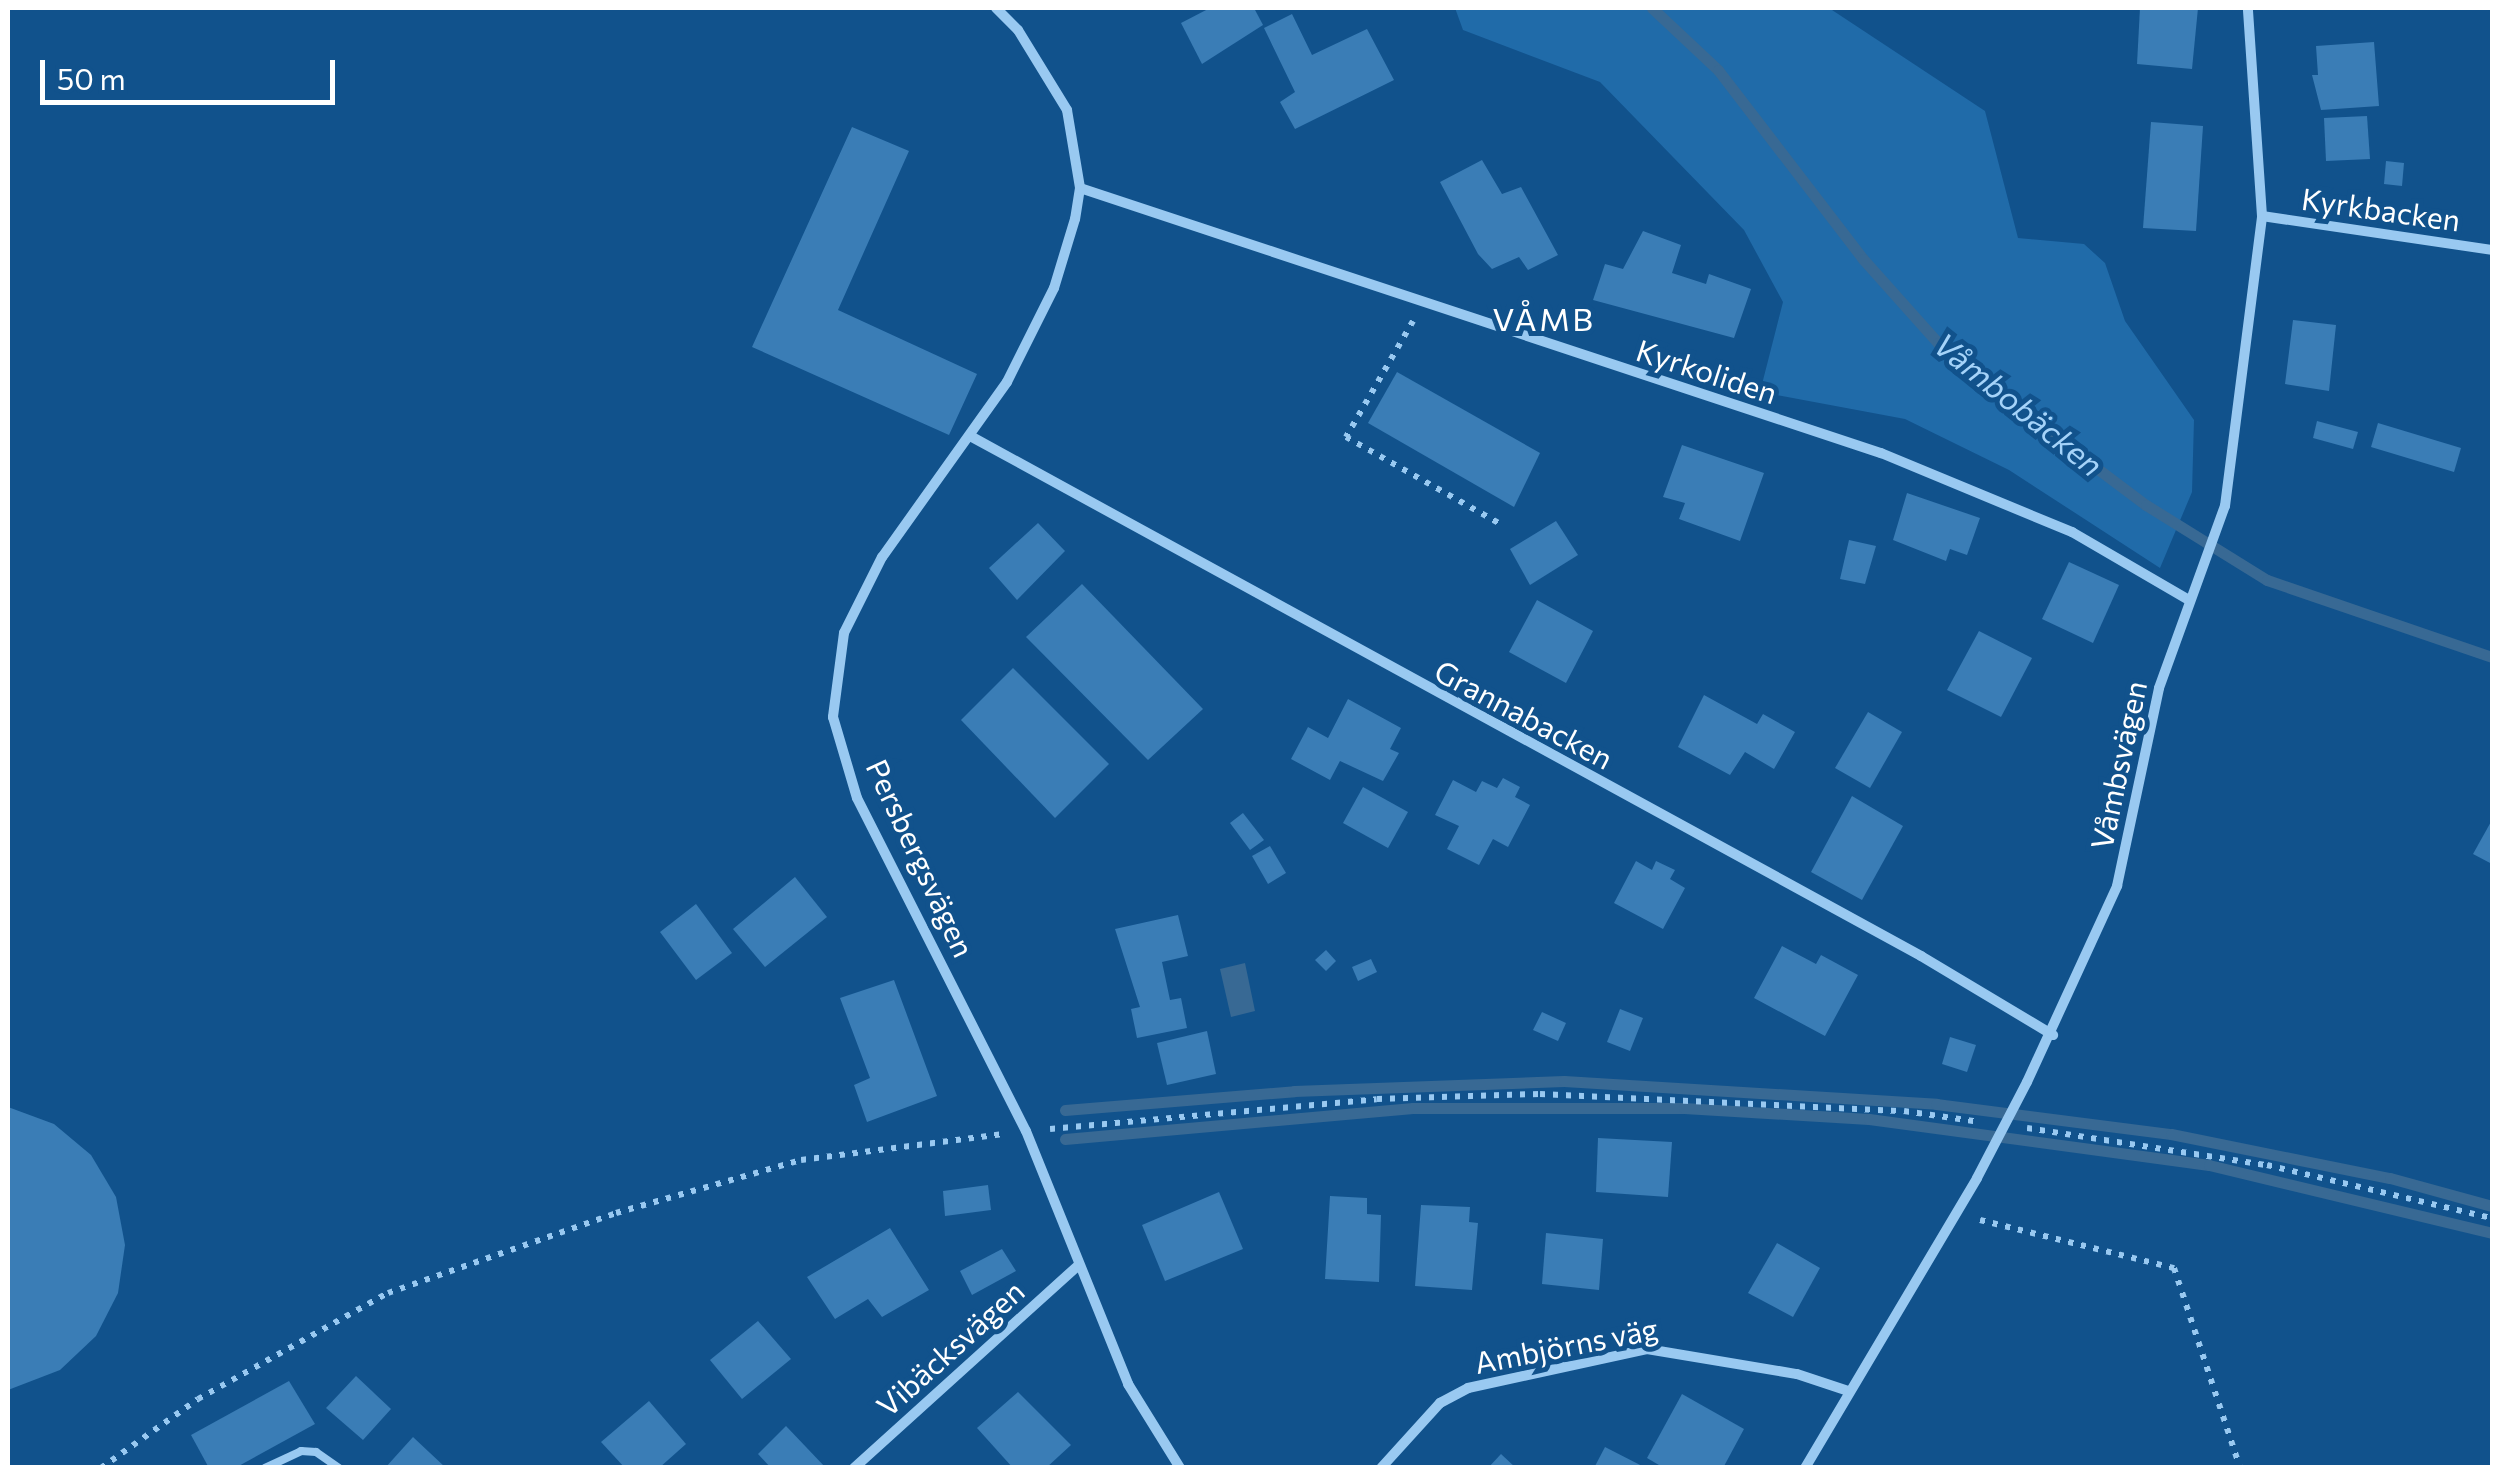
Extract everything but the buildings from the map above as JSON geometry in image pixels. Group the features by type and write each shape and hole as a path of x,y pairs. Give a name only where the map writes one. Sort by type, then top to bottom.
{"street":[{"name":"Persbergsvägen","path":"996,8 1018,30 1067,110 1080,188 1054,288 972,437 882,557 844,632 833,717 857,798 1026,1131 1128,1384 1180,1468"},
{"name":"Våmbsvägen","path":"1805,1468 1848,1391 1959,1215 2052,1036 2116,886 2159,688 2225,506 2262,216 2248,8"},
{"name":"Kyrkoliden","path":"1080,188 1881,453 2072,532 2189,600"},
{"name":"Kyrkbacken","path":"2262,216 2492,250"},
{"name":"Grannabacken","path":"972,437 1920,956 2052,1036"},
{"name":"Vibäcksvägen","path":"854,1468 1079,1266"},
{"name":"Ambjörns väg","path":"1381,1468 1440,1403 1468,1388 1647,1349 1796,1374 1848,1391"}],"lane":[{"path":"265,1468 301,1451 316,1452 339,1468"}],"path":[{"path":"1423,302 1346,437 1504,526"},
{"path":"101,1468 198,1399 388,1293 616,1213 801,1160 1026,1131 1377,1100 1540,1094 1904,1112 1998,1124"},
{"path":"2018,1127 2267,1165 2492,1218"},
{"path":"1959,1215 2174,1268 2240,1468"}],"shaded area":[{"path":"1455,8 1829,8 1985,111 2018,238 2084,244 2105,263 2125,321 2194,420 2192,492 2160,568 2009,470 1905,419 1760,392 1783,302 1744,230 1600,82 1463,30"},
{"path":"1245,963 1255,1011 1231,1017 1220,969"}],"waterway":[{"name":"Våmbobäcken","path":"1652,8 1718,70 1863,259 1938,343 2046,430 2146,505 2267,580 2492,657"},
{"path":"1065,1110 1294,1091 1564,1081 1936,1104 2171,1134 2390,1178 2492,1206"},
{"path":"1065,1139 1413,1108 1684,1108 1869,1119 2209,1165 2492,1233"}],"district":[{"name":"VÅMB","path":"1544,318"}]}
